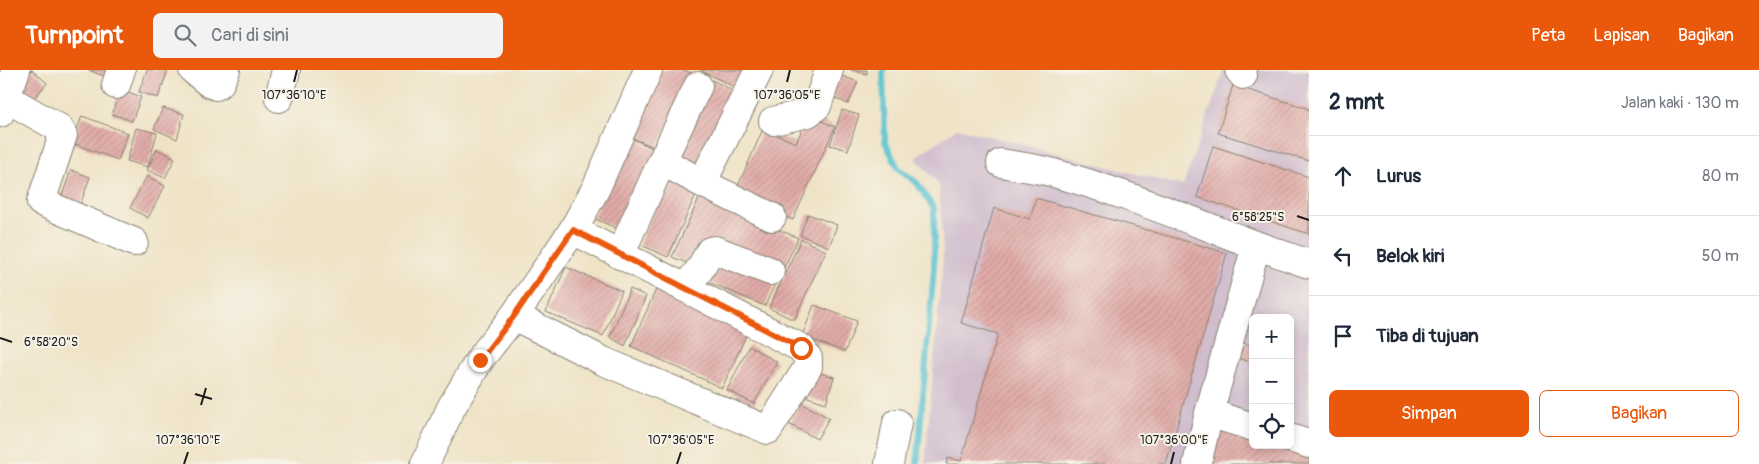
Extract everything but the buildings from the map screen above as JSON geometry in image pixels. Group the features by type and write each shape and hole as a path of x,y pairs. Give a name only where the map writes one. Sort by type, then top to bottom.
{"street":[{"path":"16,70 3,106 60,128 63,135 41,202 134,242"},
{"path":"193,70 209,83 216,86 220,84 226,70"},
{"path":"279,98 286,70"},
{"path":"425,464 451,408 480,360 514,316 573,230 596,188 648,70"},
{"path":"702,183 759,70"},
{"path":"773,122 808,113 817,106 830,70"},
{"path":"620,255 698,86"},
{"path":"662,161 772,218"},
{"path":"1001,163 1048,171 1091,184 1309,264"},
{"path":"514,316 603,361 768,430 808,367 808,358 801,348 573,230"},
{"path":"1197,464 1256,246"},
{"path":"685,288 700,269 710,251 715,250 770,271"},
{"path":"1210,413 1249,426"},
{"path":"889,464 897,423"},
{"path":"1294,439 1309,444"}],"shaded area":[{"path":"1224,70 1309,70 1309,464 925,464 943,256 939,184 915,158 957,128 1183,186"}],"waterway":[{"path":"883,70 885,142 898,168 917,183 934,209 934,268 917,464"}],"route":[{"path":"480,360 514,316 573,230 801,348"}]}
